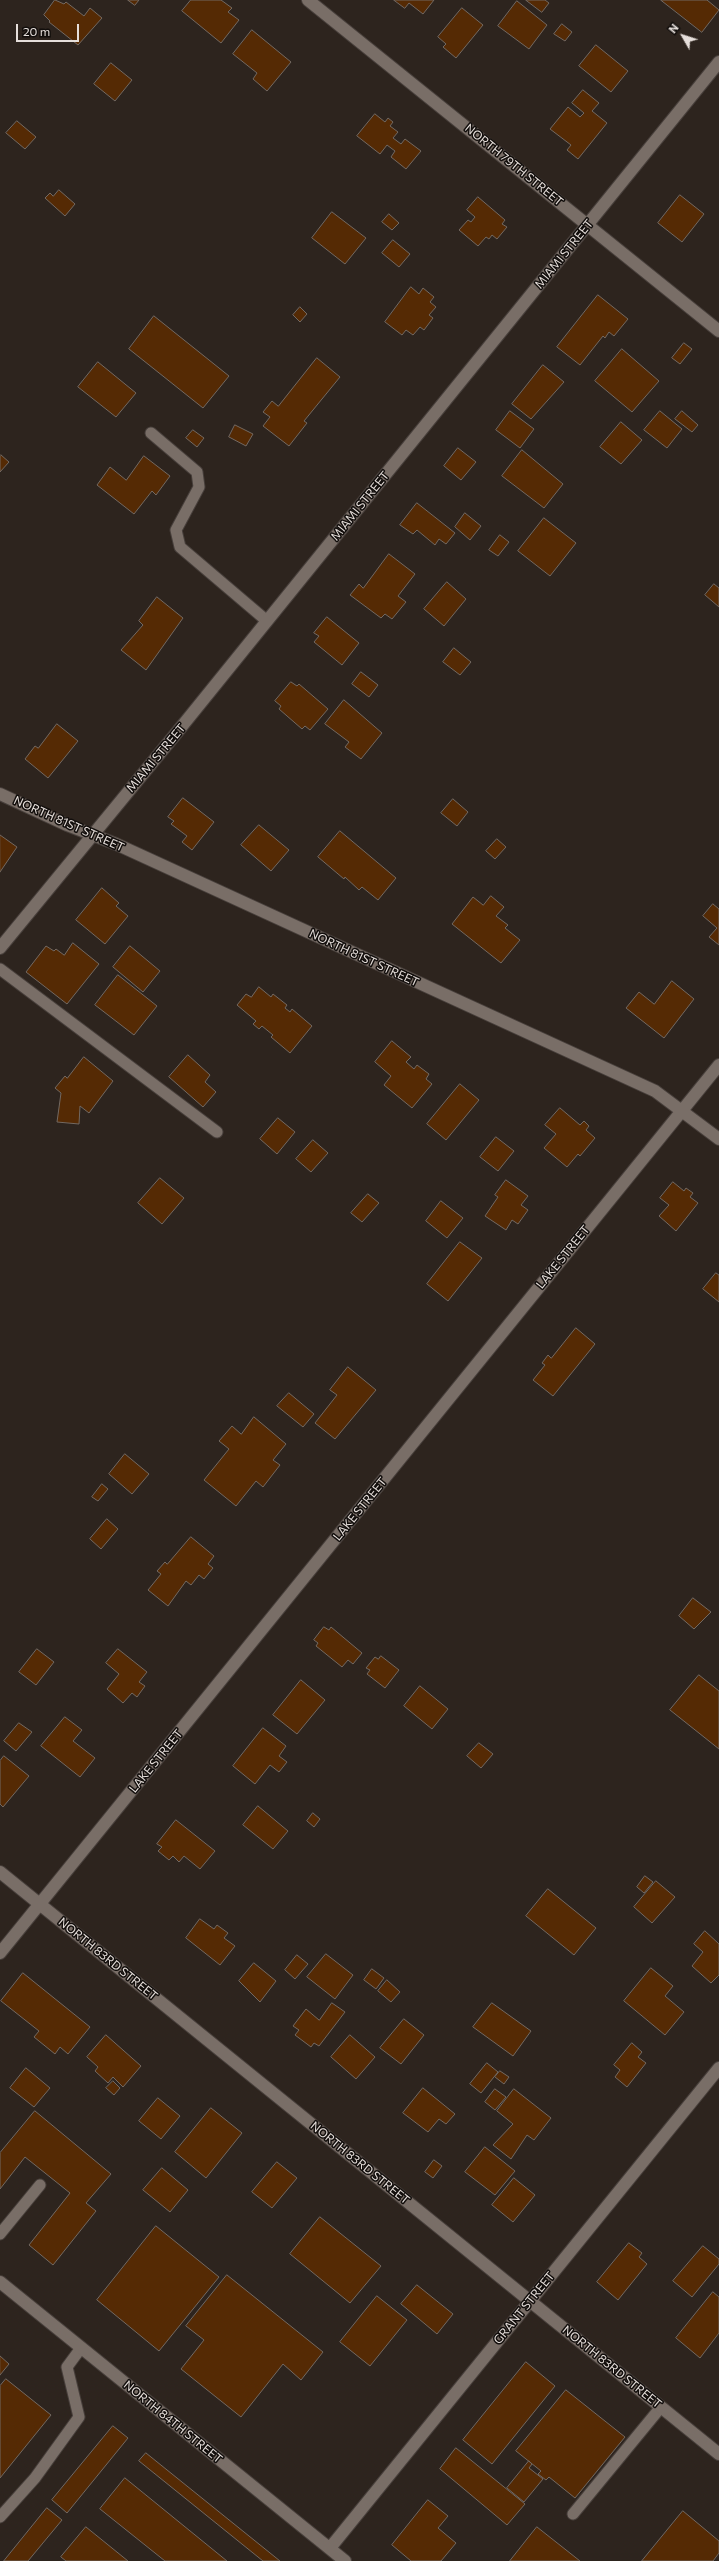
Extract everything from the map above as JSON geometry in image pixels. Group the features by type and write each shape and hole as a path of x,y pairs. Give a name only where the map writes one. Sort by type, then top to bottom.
{"street":[{"name":"NORTH 79TH STREET","path":"308,0 719,331"},
{"name":"MIAMI STREET","path":"0,948 267,621 719,62"},
{"name":"NORTH 81ST STREET","path":"0,794 92,835 116,844 655,1091 683,1110 719,1139"},
{"name":"LAKE STREET","path":"0,1953 719,1065"},
{"name":"NORTH 83RD STREET","path":"0,1872 719,2454"},
{"name":"GRANT STREET","path":"330,2548 719,2068"},
{"name":"NORTH 84TH STREET","path":"0,2282 345,2561"}],"lane":[{"path":"151,433 197,472 199,487 176,530 180,547 267,621"},
{"path":"0,970 217,1132"},
{"path":"0,2234 40,2185"},
{"path":"0,2517 35,2478 79,2418 67,2367 81,2348"},
{"path":"573,2514 662,2407"}],"building":[{"path":"55,0 64,4 66,2 84,16 90,8 102,18 78,45 49,22 50,21 44,15"},
{"path":"128,0 139,0 135,5"},
{"path":"191,0 221,0 232,8 228,12 239,20 221,43 182,11"},
{"path":"394,0 434,0 423,14 409,3 405,8"},
{"path":"526,0 545,0 549,3 542,12"},
{"path":"661,0 707,0 719,10 702,32"},
{"path":"517,1 547,25 529,49 498,26"},
{"path":"462,8 483,25 456,58 443,47 446,44 438,37"},
{"path":"562,24 572,32 565,41 554,34"},
{"path":"252,30 291,62 267,91 253,79 257,73 233,54"},
{"path":"596,45 628,71 611,92 579,66"},
{"path":"111,63 132,80 115,101 94,84"},
{"path":"583,90 599,103 592,111 607,123 578,159 567,150 571,145 550,129 568,107 580,117 584,113 572,103"},
{"path":"375,114 385,122 388,118 393,122 390,126 398,132 393,138 401,144 405,139 421,151 406,169 391,157 395,151 387,145 380,154 357,136"},
{"path":"17,121 36,137 25,149 6,133"},
{"path":"59,190 75,204 65,216 45,198 50,193 53,196"},
{"path":"680,195 704,214 682,242 658,223"},
{"path":"478,197 505,220 502,224 507,227 497,239 492,235 489,239 486,237 478,246 459,230 468,220 471,222 475,217 467,210"},
{"path":"332,212 366,238 345,264 312,238"},
{"path":"389,214 399,223 392,230 382,222"},
{"path":"393,240 410,254 399,267 382,253"},
{"path":"411,287 419,294 423,288 434,297 430,302 436,307 429,315 433,318 424,330 420,327 413,335 406,330 402,335 385,322"},
{"path":"598,295 628,319 614,336 609,332 605,338 603,336 580,365 557,347"},
{"path":"300,307 307,314 300,322 293,315"},
{"path":"154,316 229,376 203,408 129,349"},
{"path":"684,343 692,349 680,364 672,358"},
{"path":"622,349 659,381 632,412 595,381"},
{"path":"317,358 340,377 304,421 307,423 289,446 263,426 270,417 263,412 272,401 278,406"},
{"path":"98,362 136,393 116,417 78,387"},
{"path":"543,365 564,382 531,419 512,404"},
{"path":"510,411 534,429 520,448 496,430"},
{"path":"660,411 682,429 667,448 644,430"},
{"path":"682,411 698,425 692,432 675,419"},
{"path":"621,422 642,440 621,464 600,447"},
{"path":"235,425 253,434 246,446 229,437"},
{"path":"193,430 204,438 197,447 186,438"},
{"path":"458,448 476,462 461,480 444,466"},
{"path":"522,450 563,484 544,508 502,476"},
{"path":"1,455 9,462 0,472 0,456"},
{"path":"144,456 170,476 156,495 152,491 134,514 97,485 110,467 126,480"},
{"path":"417,503 455,533 446,544 439,539 435,545 417,530 413,534 400,525"},
{"path":"465,513 481,526 470,540 455,527"},
{"path":"544,518 576,543 550,576 518,551"},
{"path":"500,535 509,542 498,556 489,550"},
{"path":"389,554 415,574 398,596 406,602 392,619 385,614 381,618 350,595 359,584 363,588"},
{"path":"447,582 466,599 444,626 424,609"},
{"path":"714,584 719,588 719,607 705,595"},
{"path":"157,597 183,618 146,670 121,650 143,625 139,621"},
{"path":"327,617 359,643 342,665 314,642 319,636 314,633"},
{"path":"454,648 471,662 460,675 443,662"},
{"path":"361,672 378,685 369,697 352,684"},
{"path":"291,682 297,686 299,684 328,709 310,730 305,726 302,729 279,709 281,706 275,701"},
{"path":"344,700 382,733 361,759 345,747 349,742 325,724"},
{"path":"57,724 78,741 48,778 25,759 35,746 38,748"},
{"path":"183,798 214,822 192,850 182,842 187,836 171,824 174,821 168,817"},
{"path":"453,799 468,812 457,826 441,813"},
{"path":"259,825 289,850 271,871 241,845"},
{"path":"340,831 396,878 378,900 362,887 359,890 345,877 344,879 318,857"},
{"path":"0,835 17,847 0,872"},
{"path":"497,839 506,847 495,859 486,851"},
{"path":"102,888 119,903 116,906 128,916 105,944 76,920"},
{"path":"491,896 504,907 496,916 508,925 505,928 520,940 501,963 452,924 473,897 483,905"},
{"path":"713,904 719,909 719,945 709,937 717,928 703,916"},
{"path":"73,943 99,964 67,1004 26,972 46,946 54,951 56,949 64,955"},
{"path":"130,946 160,971 143,992 113,967"},
{"path":"118,975 157,1006 134,1035 95,1005"},
{"path":"672,981 694,999 664,1038 626,1008 639,992 654,1004"},
{"path":"259,987 271,997 273,994 287,1005 285,1008 290,1012 292,1009 312,1026 290,1053 271,1037 273,1035 262,1026 259,1029 253,1024 256,1021 237,1005 246,994 251,997"},
{"path":"392,1041 411,1057 406,1062 414,1069 417,1065 429,1074 426,1079 432,1084 412,1108 384,1085 391,1076 375,1062"},
{"path":"188,1055 210,1075 205,1082 216,1092 203,1107 169,1077"},
{"path":"84,1057 113,1081 89,1113 80,1106 79,1124 57,1122 61,1093 55,1088 65,1076 67,1078"},
{"path":"460,1084 479,1100 446,1140 427,1124"},
{"path":"560,1108 580,1125 584,1121 589,1126 586,1130 595,1138 580,1156 578,1154 567,1167 544,1148 556,1134 545,1125"},
{"path":"278,1118 295,1132 277,1154 260,1139"},
{"path":"496,1137 514,1151 498,1171 480,1157"},
{"path":"313,1140 328,1153 311,1172 296,1159"},
{"path":"160,1178 184,1198 162,1224 138,1203"},
{"path":"506,1180 528,1196 521,1205 528,1210 518,1224 512,1220 506,1230 485,1216 498,1197 495,1195"},
{"path":"673,1182 684,1191 686,1188 693,1193 690,1197 698,1203 676,1231 659,1216 669,1205 660,1198"},
{"path":"368,1194 379,1203 362,1222 351,1213"},
{"path":"441,1201 463,1218 447,1238 426,1221"},
{"path":"460,1242 482,1258 448,1301 427,1284"},
{"path":"716,1273 719,1275 719,1302 703,1289"},
{"path":"576,1328 595,1344 553,1396 533,1380 545,1365 542,1363 548,1355 551,1358"},
{"path":"348,1367 376,1390 335,1439 315,1423 337,1395 330,1390"},
{"path":"289,1393 314,1414 303,1427 277,1406"},
{"path":"254,1417 286,1444 273,1460 280,1465 263,1487 256,1481 236,1506 204,1480 229,1449 219,1441 232,1426 241,1434"},
{"path":"125,1454 149,1474 132,1494 109,1474"},
{"path":"102,1484 108,1489 98,1501 92,1497"},
{"path":"107,1519 118,1529 101,1549 90,1539"},
{"path":"191,1537 214,1556 208,1564 213,1568 204,1579 199,1575 191,1585 186,1581 168,1606 148,1590 161,1574 157,1571 165,1562 167,1564"},
{"path":"693,1598 711,1612 694,1629 679,1616"},
{"path":"324,1627 329,1630 331,1627 362,1653 353,1664 348,1660 342,1667 316,1646 318,1643 314,1640"},
{"path":"37,1649 54,1662 36,1685 19,1672"},
{"path":"118,1649 147,1672 139,1682 145,1686 137,1697 132,1693 123,1703 107,1689 119,1674 106,1663"},
{"path":"381,1656 399,1670 385,1688 367,1674 370,1670 366,1668 375,1657 378,1659"},
{"path":"699,1675 719,1691 719,1749 670,1710"},
{"path":"301,1680 325,1700 297,1734 273,1715"},
{"path":"420,1686 448,1709 432,1729 404,1706"},
{"path":"65,1717 82,1730 73,1741 95,1758 80,1777 41,1746"},
{"path":"19,1723 32,1732 16,1751 4,1741"},
{"path":"263,1728 286,1746 279,1756 287,1762 279,1772 270,1765 255,1784 233,1766"},
{"path":"479,1743 493,1754 481,1768 467,1756"},
{"path":"4,1756 29,1776 3,1807 0,1804 0,1761"},
{"path":"258,1806 288,1831 273,1849 243,1825"},
{"path":"313,1813 320,1819 314,1827 307,1821"},
{"path":"176,1820 215,1851 200,1869 184,1856 179,1862 173,1856 169,1860 158,1851 162,1847 157,1844"},
{"path":"645,1876 653,1882 644,1893 637,1887"},
{"path":"656,1881 675,1897 652,1923 634,1907"},
{"path":"548,1889 596,1928 574,1955 526,1916"},
{"path":"200,1919 214,1929 217,1925 228,1933 224,1938 235,1946 220,1965 186,1938"},
{"path":"705,1931 719,1944 719,1975 711,1983 692,1966 703,1952 694,1944"},
{"path":"326,1954 353,1975 335,1999 307,1977"},
{"path":"297,1955 308,1964 295,1979 285,1970"},
{"path":"254,1963 276,1981 260,2002 239,1981"},
{"path":"651,1968 673,1986 665,1996 684,2012 665,2035 624,2001"},
{"path":"372,1969 384,1978 376,1989 364,1980"},
{"path":"23,1973 90,2027 68,2054 60,2047 55,2054 34,2037 39,2031 1,2001"},
{"path":"387,1980 400,1992 391,2002 378,1991"},
{"path":"332,2003 345,2012 319,2046 314,2043 311,2047 295,2035 299,2030 293,2026 306,2009 319,2020"},
{"path":"492,2003 531,2031 513,2056 473,2027"},
{"path":"404,2019 424,2035 401,2064 380,2048"},
{"path":"106,2035 141,2066 123,2087 113,2077 108,2083 95,2071 98,2067 87,2057"},
{"path":"350,2035 375,2057 356,2079 331,2057"},
{"path":"632,2043 642,2052 638,2057 646,2063 627,2087 615,2077 620,2070 614,2065"},
{"path":"487,2063 498,2072 481,2093 470,2084"},
{"path":"26,2068 50,2088 34,2107 10,2088"},
{"path":"500,2071 509,2077 504,2084 495,2077"},
{"path":"113,2081 120,2088 114,2095 106,2088"},
{"path":"423,2088 455,2114 446,2124 439,2119 428,2132 403,2113"},
{"path":"495,2089 506,2097 495,2110 485,2102"},
{"path":"514,2089 551,2118 534,2140 527,2135 511,2159 493,2145 513,2124 497,2111"},
{"path":"158,2098 180,2116 161,2139 139,2121"},
{"path":"211,2108 242,2133 206,2178 175,2152"},
{"path":"35,2111 111,2174 86,2203 96,2211 53,2265 29,2245 70,2193 25,2157 0,2189 0,2153"},
{"path":"485,2147 515,2171 495,2195 465,2172"},
{"path":"434,2160 442,2166 433,2178 425,2172"},
{"path":"277,2162 297,2178 272,2208 252,2192"},
{"path":"162,2168 188,2190 170,2212 143,2190"},
{"path":"514,2178 535,2195 513,2222 492,2205"},
{"path":"320,2217 381,2266 350,2303 290,2254"},
{"path":"156,2226 219,2277 159,2351 97,2300"},
{"path":"629,2243 642,2253 639,2257 647,2264 618,2300 597,2282"},
{"path":"703,2246 719,2259 719,2264 692,2297 673,2281"},
{"path":"227,2275 323,2352 301,2380 283,2364 241,2417 181,2369 204,2340 186,2326"},
{"path":"417,2285 453,2314 437,2334 401,2304"},
{"path":"713,2292 719,2297 719,2333 700,2358 676,2338"},
{"path":"377,2296 407,2320 370,2366 340,2342"},
{"path":"0,2356 9,2364 0,2375"},
{"path":"526,2362 555,2386 492,2464 463,2440"},
{"path":"6,2379 51,2415 0,2478 0,2386"},
{"path":"566,2390 625,2437 575,2498 549,2477 546,2480 538,2474 541,2471 516,2451"},
{"path":"113,2426 128,2438 67,2513 52,2500"},
{"path":"456,2448 525,2504 507,2525 440,2469"},
{"path":"146,2453 280,2561 263,2561 139,2461"},
{"path":"529,2461 532,2464 529,2468 543,2479 524,2502 507,2488"},
{"path":"125,2478 227,2561 165,2561 100,2509"},
{"path":"428,2500 448,2516 438,2528 456,2543 441,2561 411,2561 392,2545"},
{"path":"47,2508 62,2520 28,2561 4,2561"},
{"path":"683,2511 719,2541 719,2553 713,2561 642,2561"},
{"path":"86,2527 128,2561 66,2561 61,2557"},
{"path":"537,2527 580,2561 510,2561"}]}
